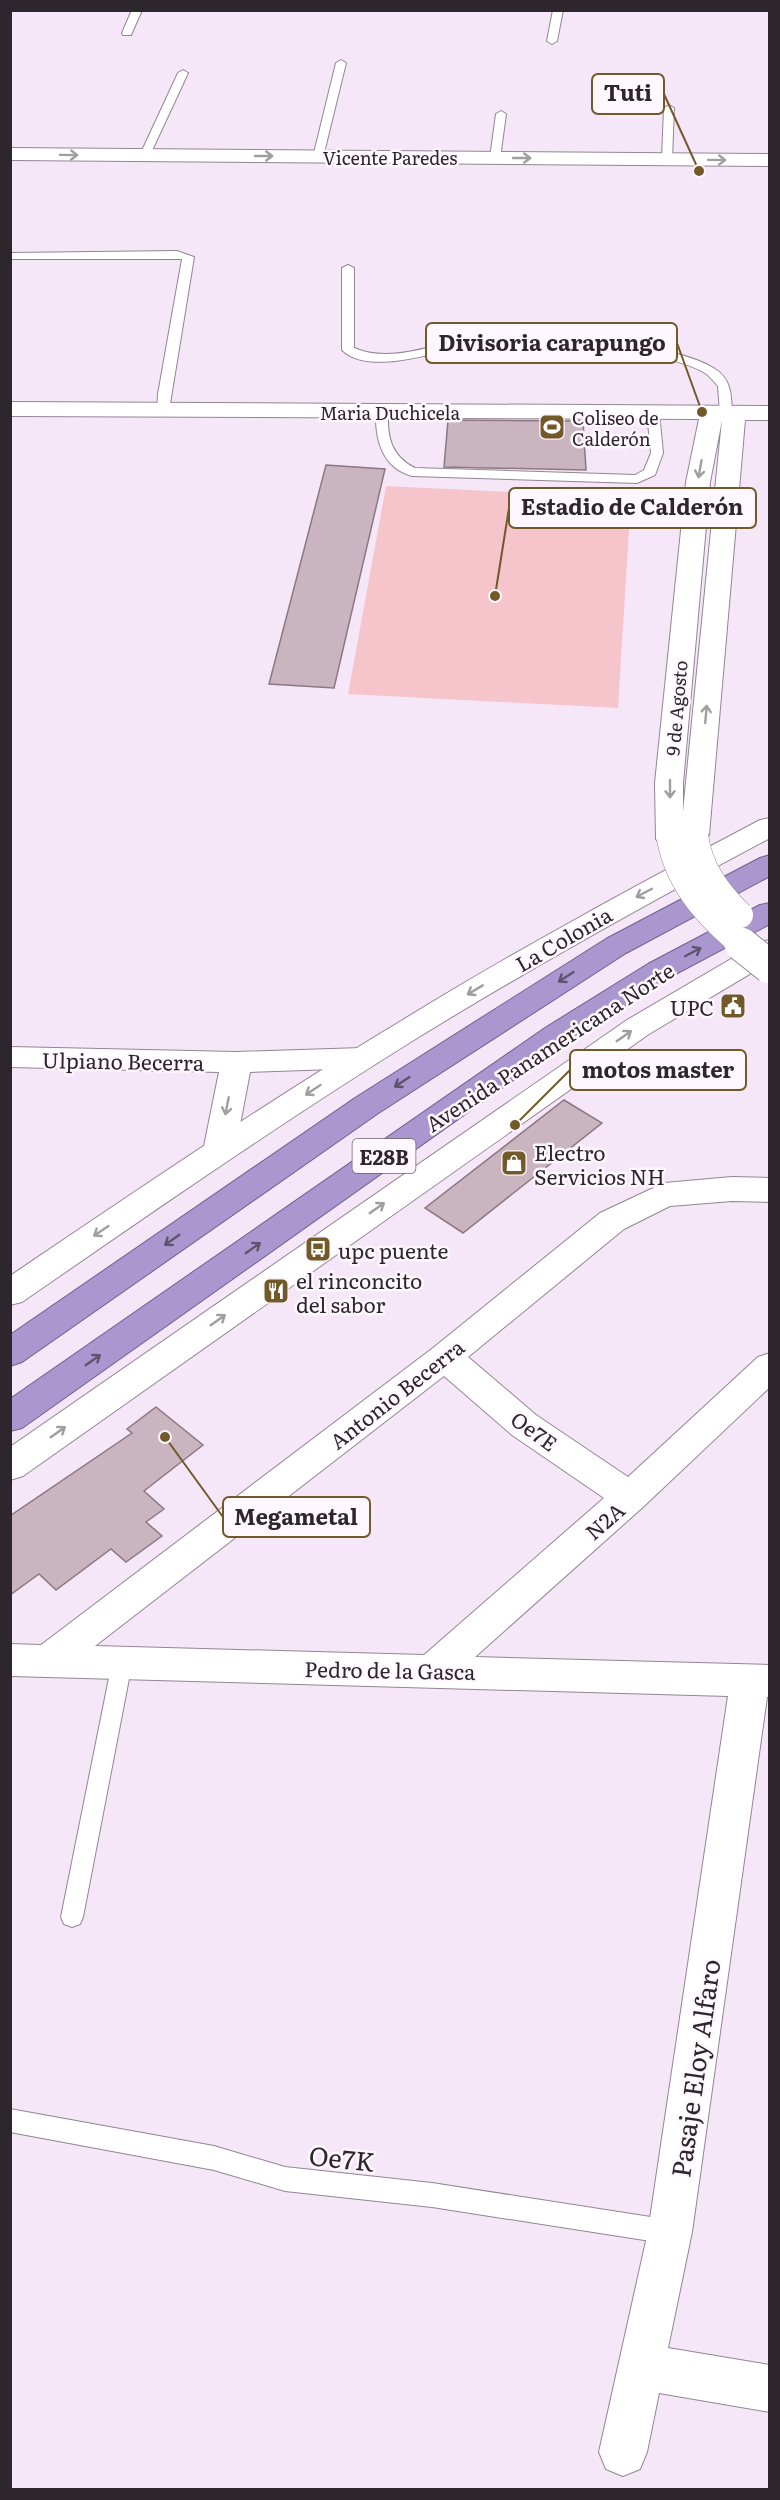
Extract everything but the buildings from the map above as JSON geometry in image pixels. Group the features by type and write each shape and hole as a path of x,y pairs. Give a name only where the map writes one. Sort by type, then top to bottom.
{"highway":[{"name":"E28B","path":"10,1353 375,1100 616,946 770,864"},
{"name":"Avenida Panamericana Norte","path":"10,1418 556,1035 658,971 770,912"}],"street":[{"name":"Vicente Paredes","path":"10,154 770,160"},
{"name":"Maria Duchicela","path":"10,409 770,413"},
{"name":"9 de Agosto","path":"724,412 698,482 669,783 683,837 696,852 715,888 759,935 770,943"},
{"name":"La Colonia","path":"362,1058 588,922 770,826"},
{"name":"9 de Agosto","path":"683,837 671,856 691,893 706,911 770,967"},
{"name":"Avenida Panamericana Norte","path":"10,1466 638,1026 770,949"},
{"name":"Ulpiano Becerra","path":"10,1057 236,1062 362,1058"},
{"path":"10,1293 219,1150 362,1058"},
{"name":"Ulpiano Becerra","path":"219,1150 236,1062"},
{"name":"Antonio Becerra","path":"48,1662 445,1356 612,1221 664,1195 732,1189 770,1190"},
{"name":"Oe7E","path":"445,1356 524,1425 630,1497"},
{"name":"N2A","path":"434,1670 766,1375"},
{"name":"Pedro de la Gasca","path":"10,1660 434,1670 760,1681"},
{"name":"Pasaje Eloy Alfaro","path":"623,2452 670,2232 760,1681"},
{"path":"641,2367 770,2389"}],"lane":[{"path":"127,33 137,10"},
{"path":"552,41 558,10"},
{"path":"318,157 341,63"},
{"path":"145,155 183,73"},
{"path":"667,159 669,108"},
{"path":"495,158 501,114"},
{"path":"10,256 177,254 188,257 164,394 164,410"},
{"path":"348,268 348,350 358,357 400,356 482,340 554,341 661,353 709,369 724,385 724,412"},
{"path":"382,412 383,444 397,465 412,472 637,479 651,472 657,453 653,412"},
{"path":"72,1917 122,1663"},
{"name":"Oe7K","path":"10,2120 214,2158 285,2179 432,2195 670,2232"}],"shaded area":[{"path":"386,486 631,498 618,708 348,694"}],"place":[{"name":"Tuti","path":"699,171"},
{"name":"Divisoria carapungo","path":"702,412"},
{"name":"Coliseo de Calderón","path":"552,427"},
{"name":"Estadio de Calderón","path":"495,596"},
{"name":"UPC","path":"733,1006"},
{"name":"motos master","path":"515,1125"},
{"name":"Electro Servicios NH","path":"514,1163"},
{"name":"upc puente","path":"318,1249"},
{"name":"el rinconcito del sabor","path":"276,1291"},
{"name":"Megametal","path":"165,1437"}]}
